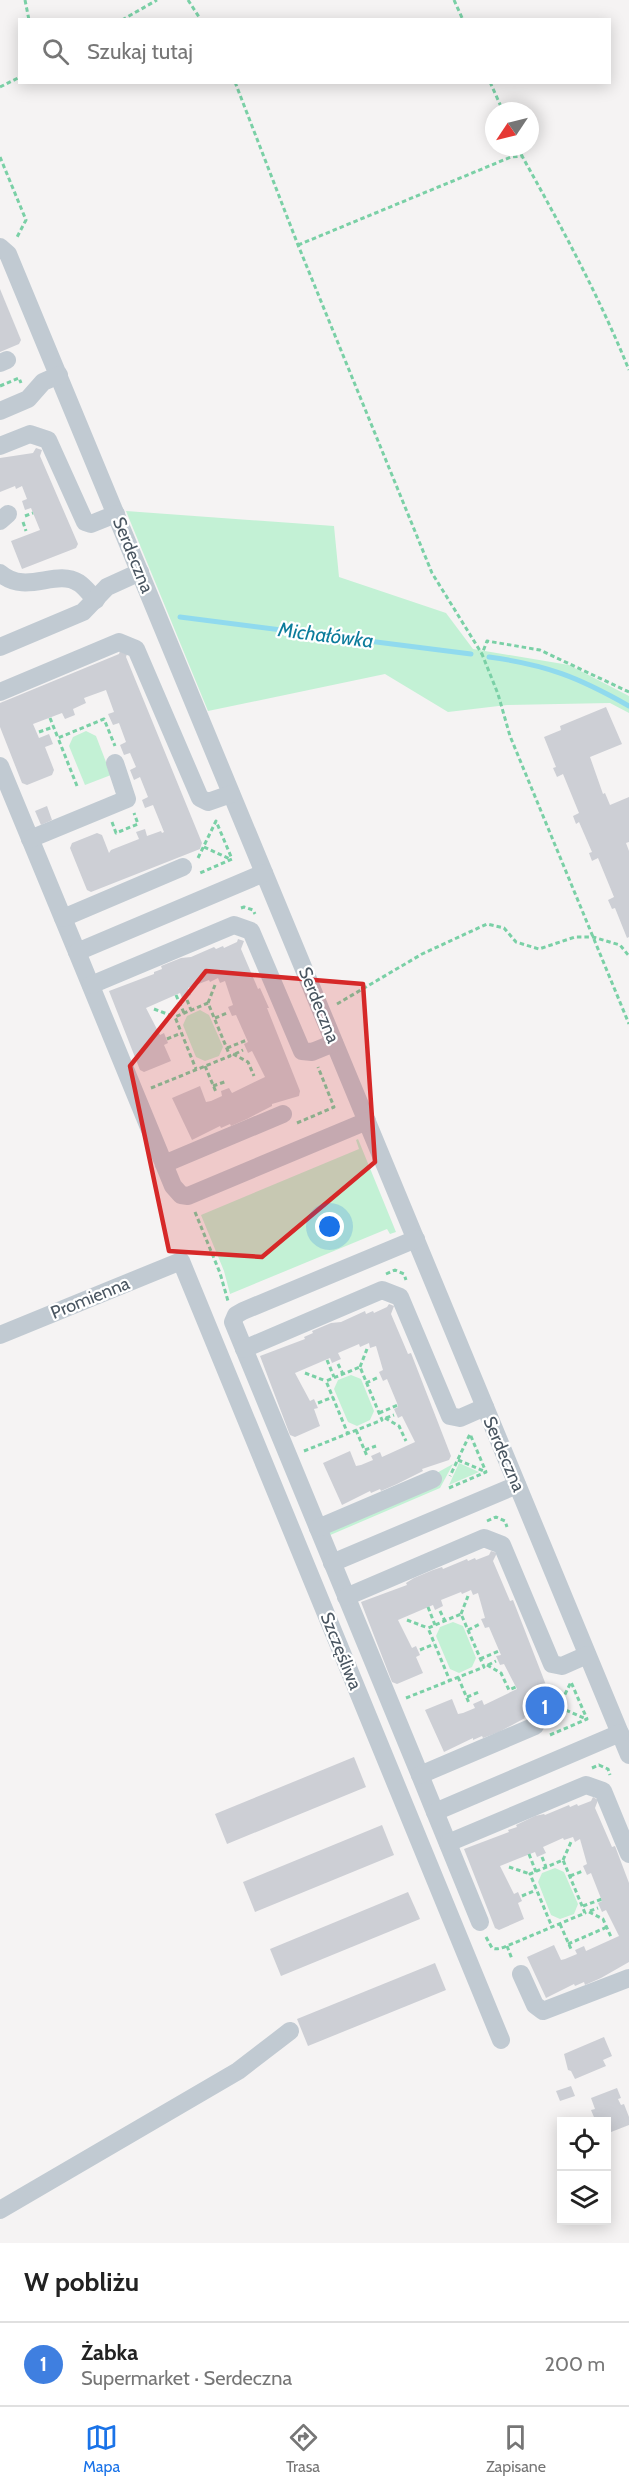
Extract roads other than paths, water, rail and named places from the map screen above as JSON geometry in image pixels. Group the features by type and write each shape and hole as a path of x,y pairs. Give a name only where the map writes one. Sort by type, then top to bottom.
{"street":[{"name":"Serdeczna","path":"4,251 116,514 629,1755"},
{"path":"0,411 28,399 43,382 58,375"},
{"path":"0,446 30,434 48,440 85,522 91,524 116,514"},
{"path":"0,647 80,613 107,587 140,572"},
{"path":"0,573 13,581 25,583 71,579 82,585 96,600"},
{"path":"0,692 119,642 136,649 200,798 208,802 231,794"},
{"path":"30,839 127,799 115,756"},
{"path":"0,766 176,1191 188,1196 367,1121"},
{"path":"63,918 183,867"},
{"path":"77,952 264,873"},
{"path":"91,985 234,925 251,931 300,1048 306,1053 334,1043"},
{"path":"164,1164 288,1119"},
{"path":"416,1239 243,1311 235,1316 233,1322 480,1922"},
{"name":"Promienna","path":"0,1335 181,1261"},
{"name":"Szczęśliwa","path":"181,1261 501,2040"},
{"path":"244,1349 382,1290 400,1297 448,1414 455,1418 463,1417 485,1407"},
{"path":"318,1528 433,1479"},
{"path":"332,1563 517,1485"},
{"path":"346,1597 484,1538 502,1545 550,1662 568,1673 587,1655"},
{"path":"420,1775 535,1726"},
{"path":"435,1812 620,1733"},
{"path":"448,1844 586,1785 603,1791 629,1854"},
{"path":"521,1974 535,2005 543,2011 629,1978"},
{"path":"0,2210 238,2071 290,2031"}],"waterway":[{"name":"Michałówka","path":"180,617 471,654"},
{"name":"Michałówka","path":"489,657 545,668 594,687 629,706"}],"place":[{"name":"Żabka","path":"545,1706"}]}
